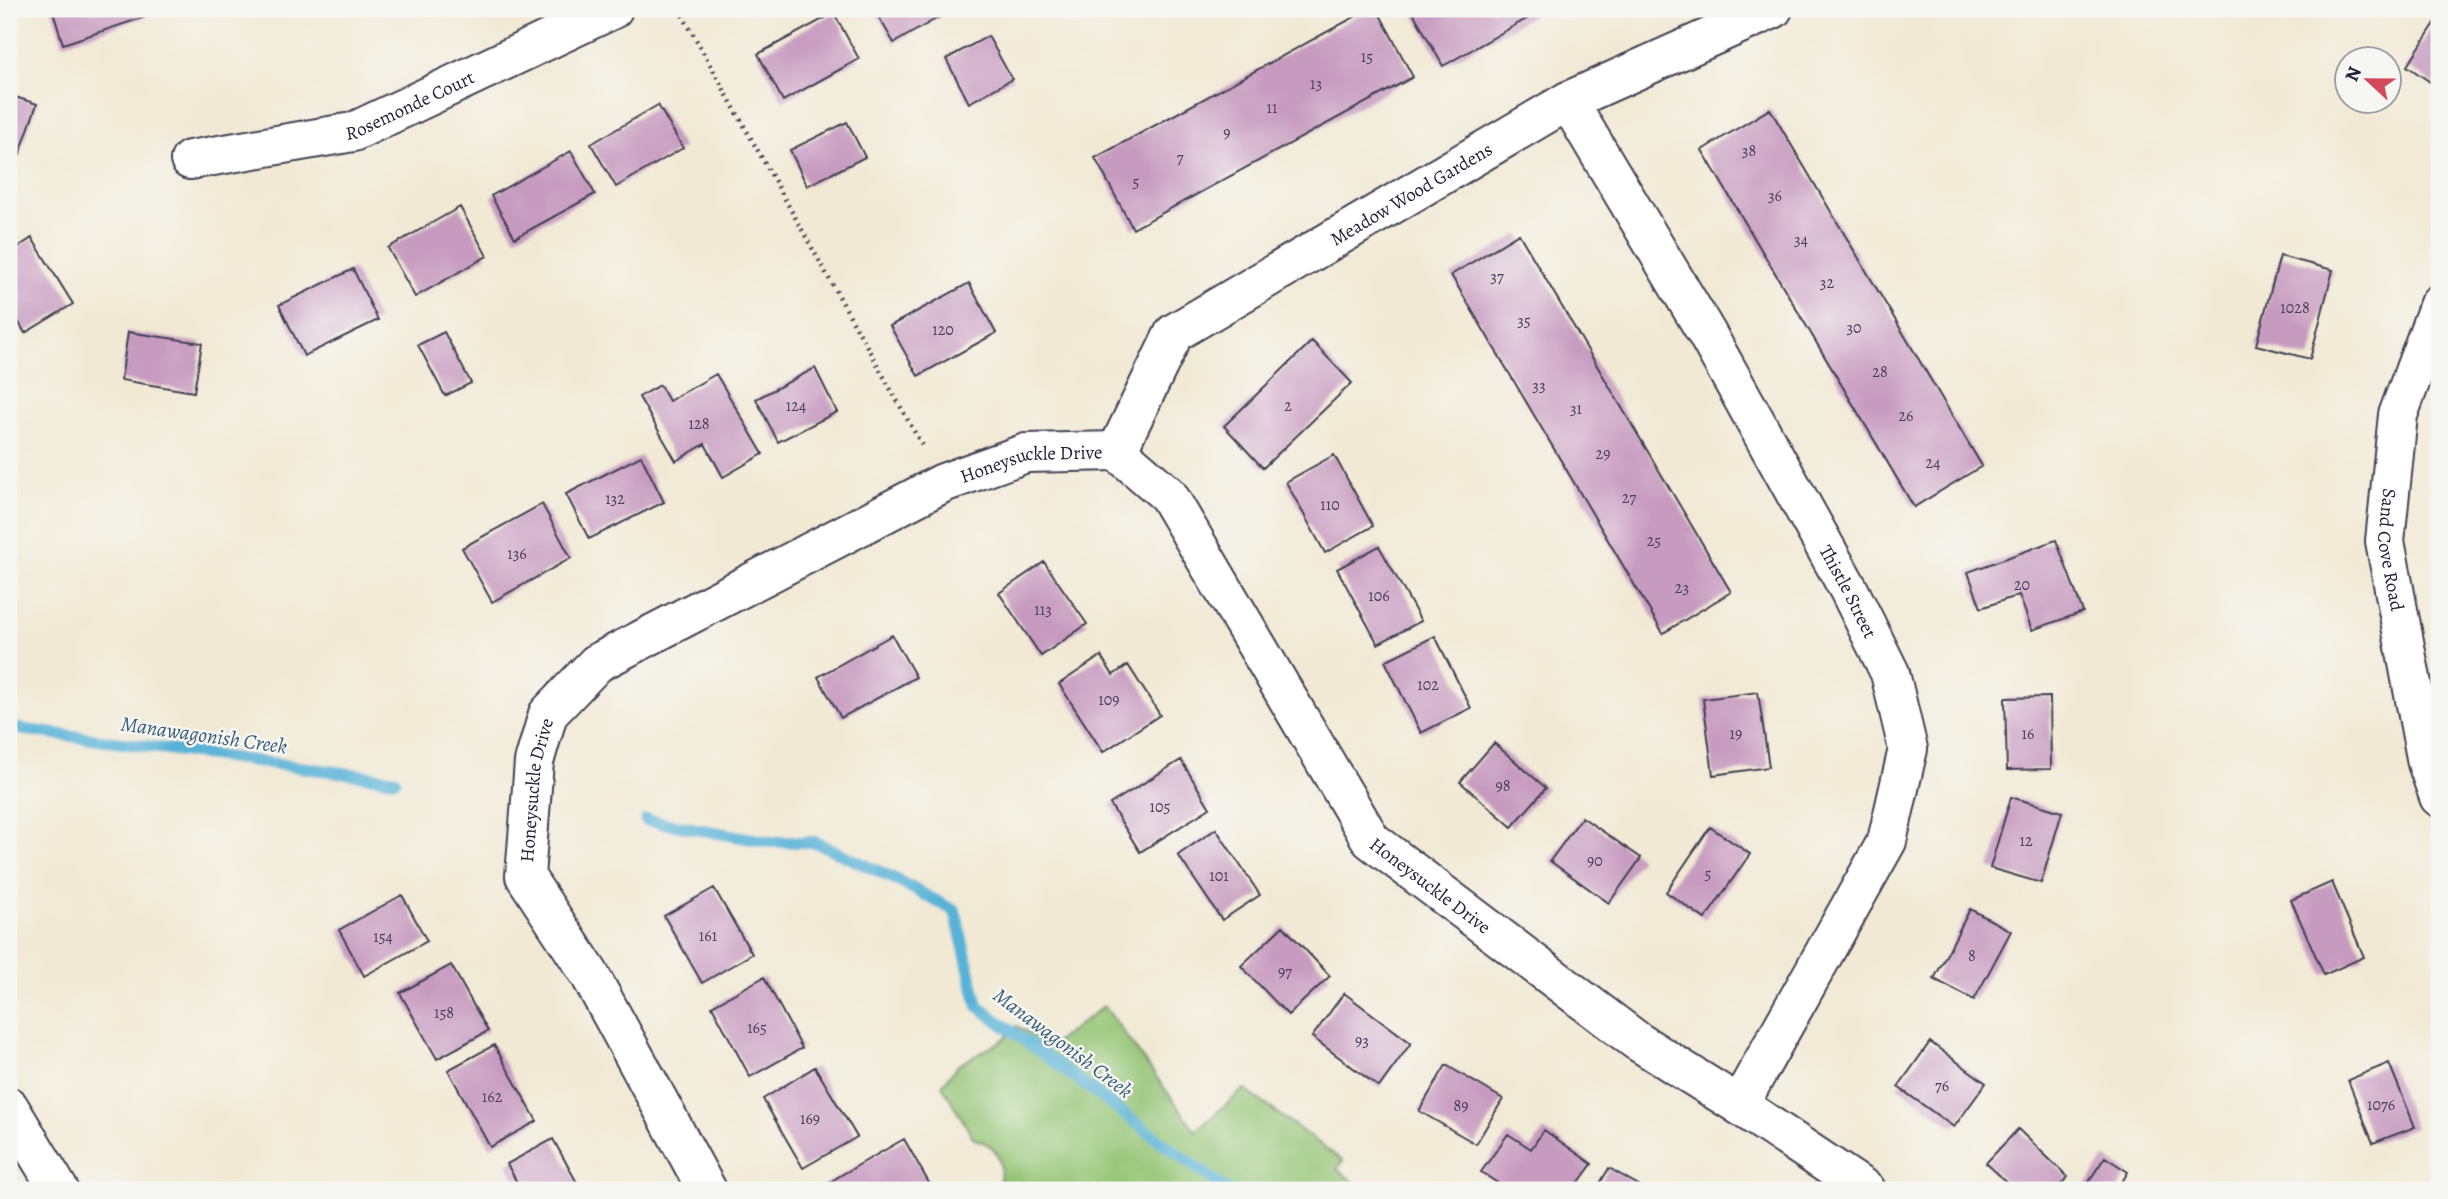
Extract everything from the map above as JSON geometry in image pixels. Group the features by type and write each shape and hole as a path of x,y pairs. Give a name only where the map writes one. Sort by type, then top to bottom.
{"main road":[{"name":"Rosemonde Court","path":"190,160 353,132 613,9"},
{"name":"Meadow Wood Gardens","path":"1117,451 1174,333 1568,101 1773,9"},
{"name":"Thistle Street","path":"1568,101 1707,334 1849,590 1890,673 1908,749 1887,841 1739,1105"},
{"name":"Sand Cove Road","path":"2439,304 2398,415 2385,541 2427,763 2439,797"},
{"name":"Honeysuckle Drive","path":"707,1190 590,975 526,877 534,762 548,714 597,663 943,483 1026,453 1117,451 1168,495 1371,840 1637,1041 1866,1190"},
{"path":"9,1107 59,1190"}],"path":[{"path":"679,9 943,483"}],"green space":[{"path":"1104,1006 1196,1131 1244,1089 1343,1161 1337,1169 1364,1190 998,1190 1001,1173 999,1158 990,1147 974,1139 942,1085 958,1065 1002,1041 1017,1026 1051,1046"}],"building":[{"path":"52,9 142,9 145,17 63,44"},
{"path":"874,9 953,9 894,43"},
{"path":"1369,9 1377,9 1413,77 1133,229 1095,158"},
{"path":"1411,9 1544,9 1443,66"},
{"path":"834,13 859,59 783,101 758,54"},
{"path":"2439,17 2439,81 2436,86 2407,66"},
{"path":"988,36 1012,79 969,103 946,59"},
{"path":"9,95 37,104 9,185"},
{"path":"658,105 683,148 616,187 591,144"},
{"path":"1770,109 1982,466 1914,507 1702,150"},
{"path":"847,122 865,157 807,186 790,150"},
{"path":"571,151 595,194 515,238 491,196"},
{"path":"460,207 487,256 415,297 388,248"},
{"path":"1519,234 1731,592 1663,633 1451,275"},
{"path":"32,238 73,304 25,333 9,306 9,253"},
{"path":"2280,256 2333,270 2310,359 2256,345"},
{"path":"353,269 378,320 304,356 279,305"},
{"path":"969,283 996,333 918,376 890,326"},
{"path":"128,332 202,343 194,392 121,380"},
{"path":"444,332 471,383 445,396 418,345"},
{"path":"1312,341 1352,383 1263,468 1224,426"},
{"path":"815,368 837,412 778,442 756,399"},
{"path":"716,374 763,454 723,477 705,444 676,461 639,397 660,385 669,401"},
{"path":"1334,455 1373,526 1325,553 1286,482"},
{"path":"641,456 664,502 589,539 566,494"},
{"path":"542,504 571,558 492,602 462,548"},
{"path":"2056,540 2083,612 2032,630 2019,595 1981,608 1968,572"},
{"path":"1379,546 1421,621 1378,644 1337,569"},
{"path":"1044,562 1087,624 1041,656 999,593"},
{"path":"892,635 916,677 841,718 818,677"},
{"path":"1435,636 1471,708 1421,733 1385,661"},
{"path":"1101,656 1113,675 1128,665 1160,715 1103,752 1059,684"},
{"path":"1758,692 1769,767 1713,775 1703,699"},
{"path":"2050,697 2051,769 2007,770 2005,698"},
{"path":"1494,743 1546,788 1512,827 1460,782"},
{"path":"1181,760 1210,808 1140,852 1110,804"},
{"path":"2011,797 2062,812 2041,883 1990,868"},
{"path":"1582,817 1641,858 1609,903 1550,861"},
{"path":"1710,827 1750,854 1705,919 1666,892"},
{"path":"1216,829 1260,895 1222,920 1178,855"},
{"path":"2332,882 2364,957 2324,975 2291,900"},
{"path":"714,888 752,954 702,983 664,916"},
{"path":"402,895 427,941 364,976 339,930"},
{"path":"1970,909 2011,931 1974,1000 1934,979"},
{"path":"1283,926 1330,976 1288,1015 1241,966"},
{"path":"451,965 488,1031 437,1059 400,993"},
{"path":"764,977 802,1048 750,1077 712,1006"},
{"path":"1344,993 1411,1043 1379,1087 1312,1037"},
{"path":"1930,1042 1986,1083 1954,1127 1898,1087"},
{"path":"494,1045 537,1121 490,1147 448,1070"},
{"path":"2389,1063 2415,1127 2373,1143 2348,1080"},
{"path":"1446,1065 1503,1099 1476,1144 1419,1111"},
{"path":"815,1067 857,1137 803,1168 763,1099"},
{"path":"2018,1129 2068,1177 2056,1190 2015,1190 1986,1163"},
{"path":"1544,1130 1592,1164 1573,1190 1508,1190 1481,1172 1508,1134 1531,1149"},
{"path":"553,1139 581,1190 521,1190 507,1164"},
{"path":"904,1139 933,1190 817,1190 843,1174"},
{"path":"2105,1157 2128,1172 2117,1190 2083,1190"},
{"path":"1609,1168 1647,1190 1596,1190"}],"waterway":[{"name":"Manawagonish Creek","path":"9,724 19,729 395,780"},
{"name":"Manawagonish Creek","path":"646,820 769,842 815,842 891,877 955,911 978,1006 1227,1190"}]}
